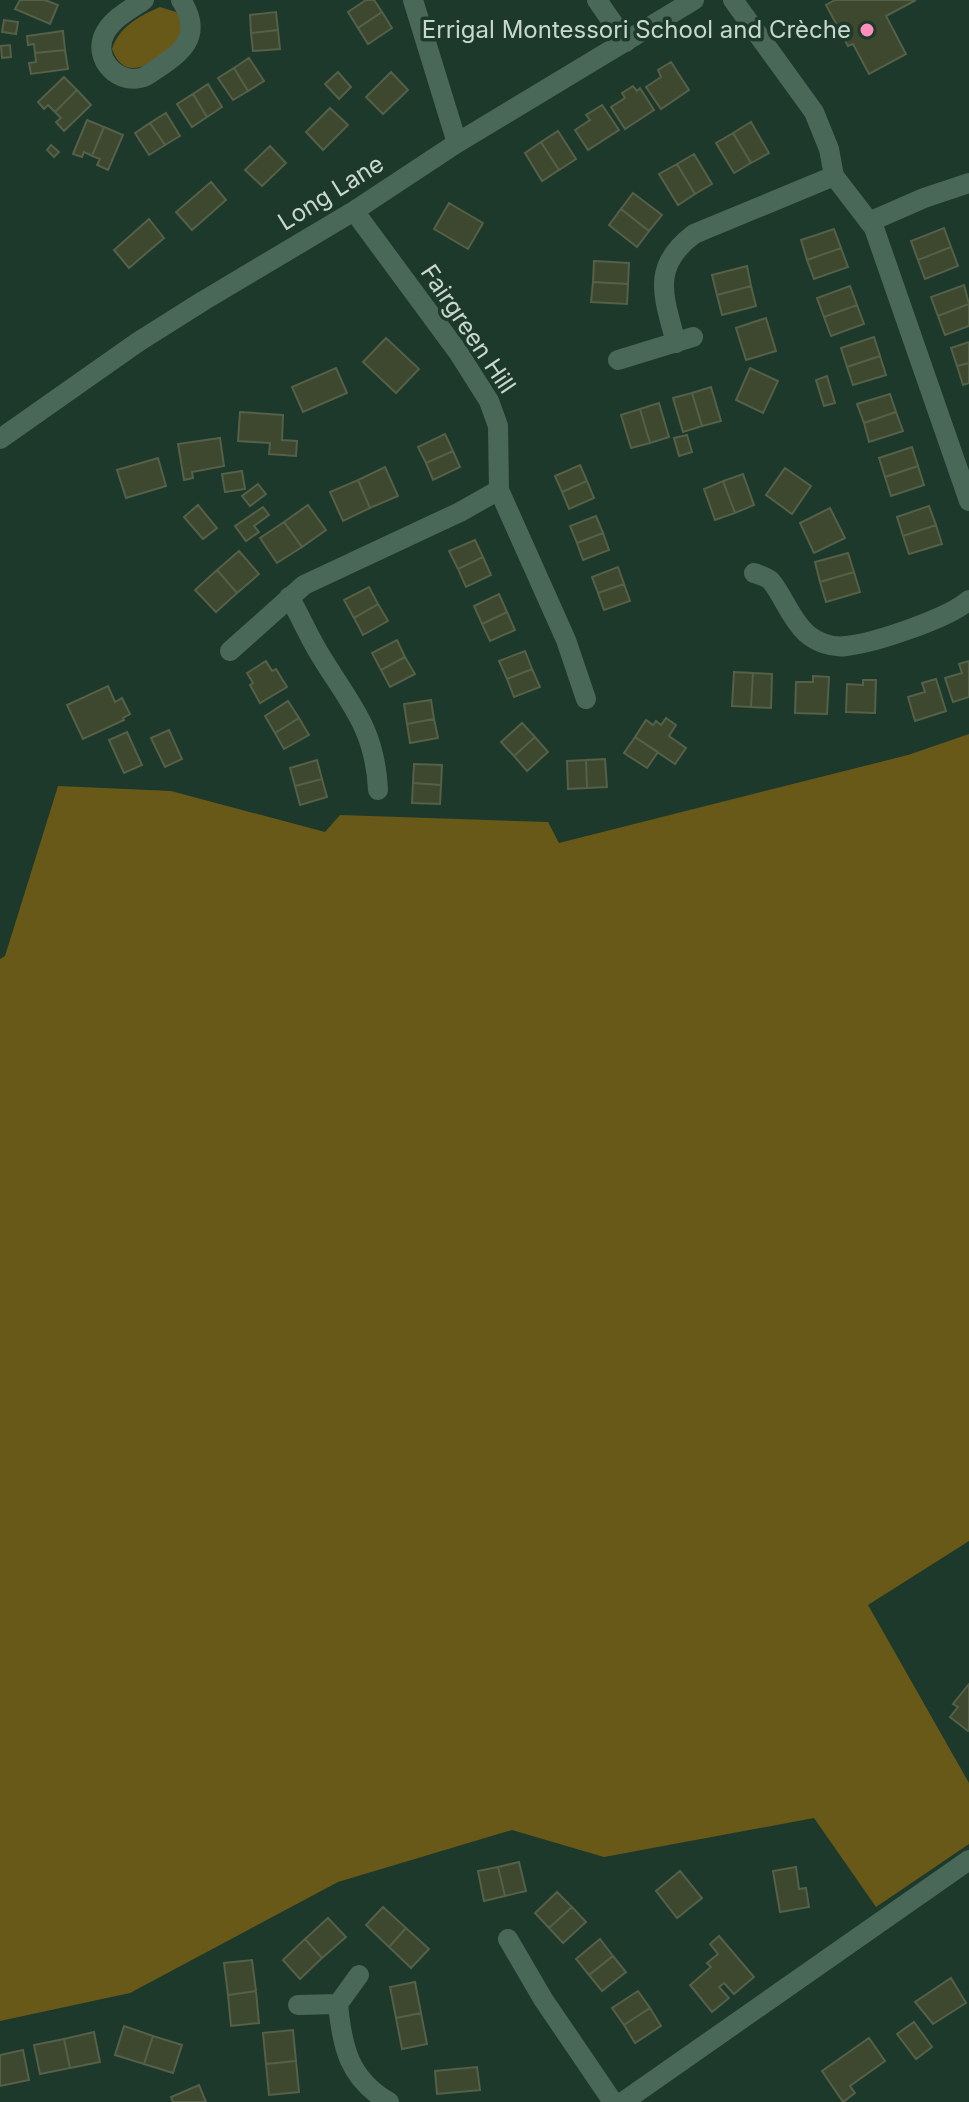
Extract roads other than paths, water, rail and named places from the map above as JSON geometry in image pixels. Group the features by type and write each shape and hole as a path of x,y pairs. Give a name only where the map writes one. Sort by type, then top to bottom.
{"street":[{"path":"144,0 111,25 103,35 100,47 107,65 116,74 125,77 139,79 146,76 184,49 191,23 181,0"},
{"path":"413,0 457,143"},
{"path":"597,0 626,42"},
{"name":"Long Lane","path":"0,439 158,329 694,0"},
{"path":"733,0 814,112 829,149 834,176 874,228 969,501"},
{"path":"618,360 684,340 664,296 663,279 668,262 680,245 694,234 834,176"},
{"path":"869,222 969,183"},
{"name":"Fairgreen Hill","path":"354,211 458,352 489,401 498,426 499,490 566,640 586,699"},
{"path":"230,651 304,585 460,512 499,490"},
{"path":"754,573 769,578 795,620 808,635 826,645 844,647 872,641 956,610 969,600"},
{"path":"289,597 317,649 360,714 377,767 378,790"},
{"path":"623,2102 969,1860"},
{"path":"508,1939 543,1999 613,2102"},
{"path":"359,1975 338,2004 346,2057 375,2094 389,2102"},
{"path":"298,2005 338,2004"}],"place":[{"name":"Errigal Montessori School and Crèche","path":"867,30"}]}
